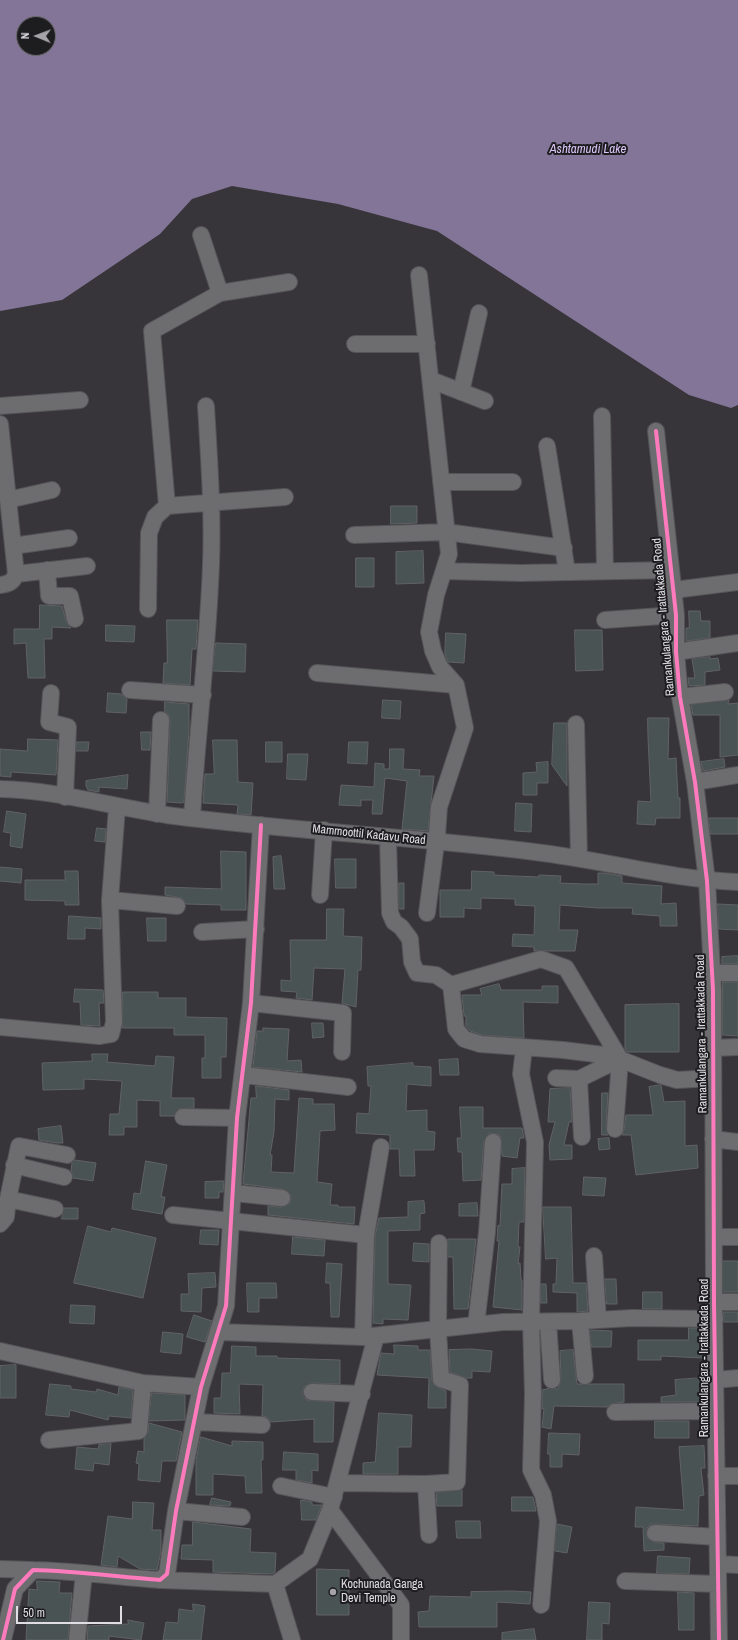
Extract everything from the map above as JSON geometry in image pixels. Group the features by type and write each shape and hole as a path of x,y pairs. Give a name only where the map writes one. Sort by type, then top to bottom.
{"street":[{"path":"202,235 220,293"},
{"path":"419,275 449,554 436,595 429,632 433,651 440,667 456,685 465,728 439,807 427,913"},
{"path":"167,506 152,331 220,293 289,282"},
{"path":"461,392 479,313"},
{"path":"355,344 427,344"},
{"path":"431,380 485,401"},
{"path":"0,406 80,400"},
{"path":"192,818 197,745 204,695 211,562 211,502 206,406"},
{"path":"602,416 605,571"},
{"path":"0,424 16,574 14,579 8,584 0,585"},
{"name":"Ramankulangara - Irattakkada Road","path":"656,431 674,590 676,614 676,652 680,697 695,782 707,880 712,973 715,1237 714,1319 719,1640"},
{"path":"547,446 567,572"},
{"path":"441,482 513,482"},
{"path":"8,500 52,490"},
{"path":"148,610 149,533 155,517 167,506 285,497"},
{"path":"354,535 446,532 564,548"},
{"path":"13,546 69,538"},
{"path":"16,574 87,566"},
{"path":"47,570 49,596 70,596 75,619"},
{"path":"444,570 521,573 671,570"},
{"path":"674,590 738,582"},
{"path":"605,620 676,614"},
{"path":"676,652 738,643"},
{"path":"317,673 456,685"},
{"path":"130,690 204,695"},
{"path":"680,697 725,692"},
{"path":"50,693 49,722 68,727 65,797"},
{"path":"157,814 161,720"},
{"path":"576,724 579,858"},
{"path":"695,782 738,775"},
{"name":"Mammoottil Kadavu Road","path":"0,789 27,790 157,814 324,830 579,858 614,866 707,880 738,882"},
{"path":"0,1027 99,1036 111,1034 114,1022 110,900 117,807"},
{"path":"160,1580 167,1574 176,1511 201,1387 226,1306 234,1194 237,1118 251,1003 256,929 260,825"},
{"path":"320,895 324,830"},
{"path":"388,838 390,913 394,922 401,927 410,938 412,962 417,973 436,974 451,985 456,1029 464,1039 480,1044 563,1050 612,1056 660,1076 677,1080 713,1078"},
{"path":"110,900 177,906"},
{"path":"202,932 256,929"},
{"path":"451,985 541,959 566,968 620,1059 615,1129"},
{"path":"712,973 738,973"},
{"path":"251,1003 343,1013 342,1052"},
{"path":"713,1048 738,1047"},
{"path":"524,1048 522,1074 535,1142 531,1322 533,1394 531,1470 543,1495 548,1521 541,1605"},
{"path":"556,1078 579,1079 620,1059"},
{"path":"243,1075 348,1088"},
{"path":"579,1079 582,1137"},
{"path":"183,1117 237,1118"},
{"path":"713,1139 738,1142"},
{"path":"476,1325 487,1232 493,1142"},
{"path":"0,1224 6,1217 14,1165 19,1146 67,1155"},
{"path":"0,1569 84,1573 160,1580 275,1584 310,1559 334,1497 362,1394 370,1337 366,1235 381,1148"},
{"path":"14,1165 64,1177"},
{"path":"234,1194 282,1198"},
{"path":"8,1199 55,1209"},
{"path":"173,1215 366,1235"},
{"path":"715,1237 738,1237"},
{"path":"281,1486 334,1497 426,1484 457,1482 460,1385 441,1379 438,1330 439,1243"},
{"path":"594,1256 598,1320"},
{"path":"714,1302 738,1302"},
{"path":"218,1332 370,1337 503,1322 548,1322 632,1318 714,1319"},
{"path":"580,1321 585,1376"},
{"path":"548,1322 552,1380"},
{"path":"0,1351 143,1383 201,1387"},
{"path":"715,1380 738,1378"},
{"path":"49,1440 139,1432 143,1383"},
{"path":"312,1392 362,1394"},
{"path":"615,1412 715,1411"},
{"path":"195,1422 262,1425"},
{"path":"716,1476 738,1476"},
{"path":"426,1484 429,1535"},
{"path":"334,1497 401,1605 401,1640"},
{"path":"176,1511 242,1517"},
{"path":"655,1533 717,1537"},
{"path":"718,1564 738,1564"},
{"path":"3,1640 5,1608 15,1589 33,1570"},
{"path":"77,1640 84,1573"},
{"path":"625,1581 718,1584"},
{"path":"275,1584 292,1640"}],"water":[{"name":"Ashtamudi Lake","path":"0,0 738,0 738,405 731,408 689,395 437,231 338,204 232,186 192,199 160,234 62,300 0,311"}],"building":[{"path":"391,506 417,506 417,523 391,524"},
{"path":"423,551 424,583 396,584 396,552"},
{"path":"356,558 374,558 374,587 356,587"},
{"path":"40,605 62,606 66,621 71,628 52,627 52,639 44,639 45,678 28,678 26,643 14,644 14,629 39,629"},
{"path":"689,611 700,611 701,621 710,621 710,638 686,641 686,628 689,628"},
{"path":"167,620 198,620 196,649 192,649 190,685 163,683 164,663 167,663"},
{"path":"106,625 135,626 134,642 106,641"},
{"path":"575,630 602,630 603,670 576,671"},
{"path":"446,633 466,634 464,663 448,662 445,654"},
{"path":"216,643 246,644 245,672 213,671"},
{"path":"710,657 710,659 718,658 720,670 705,672 705,685 689,686 688,678 695,678 692,659"},
{"path":"108,693 121,694 127,699 126,713 107,712"},
{"path":"383,700 401,701 400,719 382,718"},
{"path":"729,700 728,704 738,703 738,755 720,757 720,715 693,715 691,705"},
{"path":"165,702 189,704 189,730 184,802 182,803 167,802 170,720 169,715 165,712"},
{"path":"648,718 669,718 668,759 676,758 678,798 680,798 680,818 656,818 655,825 637,824 638,801 651,802"},
{"path":"554,723 567,723 567,786 552,765"},
{"path":"141,732 151,732 150,750 142,750"},
{"path":"28,739 58,740 56,775 11,772 11,777 0,776 0,749 27,751"},
{"path":"213,740 237,740 238,782 253,783 251,815 237,814 238,805 203,803 205,774 214,774"},
{"path":"77,742 89,742 88,751 76,751"},
{"path":"266,742 282,742 282,762 266,762"},
{"path":"349,742 368,742 367,764 348,763"},
{"path":"390,749 404,749 403,769 420,770 419,776 434,776 428,831 402,829 407,781 385,778 382,814 372,814 373,800 361,800 361,806 339,805 341,785 374,787 375,763 384,764 384,769 389,769"},
{"path":"288,754 308,754 306,780 287,779"},
{"path":"724,759 725,767 703,771 701,762"},
{"path":"548,762 548,783 537,783 537,795 523,795 523,773 537,772 536,763"},
{"path":"128,775 127,789 99,787 99,792 88,790 86,786 86,781"},
{"path":"516,803 532,804 531,832 515,831"},
{"path":"7,811 26,814 22,848 10,846 11,833 4,832"},
{"path":"709,818 738,818 738,834 711,834"},
{"path":"97,828 106,829 105,842 95,841"},
{"path":"221,851 246,852 246,910 221,910 221,905 186,904 182,898 165,895 165,887 221,889"},
{"path":"281,856 285,889 274,889 273,857"},
{"path":"335,859 356,859 356,888 336,888"},
{"path":"0,867 22,869 21,883 0,881"},
{"path":"65,871 78,871 79,905 65,905 65,901 25,900 25,880 65,880"},
{"path":"472,871 494,872 494,875 539,877 539,875 561,876 560,883 584,884 598,884 598,873 605,873 622,876 622,883 662,886 661,904 676,903 677,926 660,926 660,916 632,914 633,908 598,908 560,905 559,930 578,930 575,951 534,951 534,947 512,946 513,934 534,935 535,906 515,905 515,899 481,898 481,909 464,908 464,917 440,917 440,890 471,890"},
{"path":"399,883 404,883 404,909 399,909"},
{"path":"718,904 738,905 738,930 719,929"},
{"path":"327,909 344,909 343,936 362,937 361,970 358,970 356,1007 342,1003 345,969 314,968 312,1000 296,998 297,992 281,991 281,980 291,981 290,940 326,940"},
{"path":"69,916 101,918 101,929 85,928 85,939 68,939"},
{"path":"147,918 166,918 166,941 148,941"},
{"path":"738,956 738,964 722,964 722,957"},
{"path":"723,982 738,982 738,1036 723,1035"},
{"path":"499,984 501,990 542,990 542,986 558,986 558,1003 523,1002 524,1038 482,1035 470,1031 466,1026 466,1016 464,1016 462,995 482,995 480,989"},
{"path":"75,989 103,990 104,1003 99,1003 100,1026 81,1025 80,1002 74,1002"},
{"path":"123,992 158,992 158,998 186,998 186,1017 227,1018 226,1057 221,1057 221,1078 202,1078 202,1058 205,1058 205,1035 174,1035 174,1028 123,1028"},
{"path":"679,1004 679,1052 627,1052 625,1049 625,1005"},
{"path":"312,1023 323,1023 324,1037 313,1038"},
{"path":"263,1028 289,1029 287,1061 301,1060 302,1072 253,1067 257,1031 263,1031"},
{"path":"92,1054 108,1054 107,1062 155,1066 156,1056 174,1057 171,1098 194,1098 194,1108 179,1109 174,1116 160,1116 160,1101 137,1100 137,1127 124,1127 124,1135 109,1135 110,1114 119,1114 122,1081 84,1079 84,1089 43,1090 42,1063 92,1061"},
{"path":"458,1059 459,1075 440,1075 439,1060"},
{"path":"413,1063 413,1066 431,1067 431,1086 407,1084 406,1111 427,1110 427,1131 435,1132 434,1150 414,1150 415,1176 400,1176 399,1149 390,1149 390,1135 356,1133 357,1113 369,1114 371,1086 368,1086 367,1067"},
{"path":"661,1085 664,1102 685,1101 685,1146 697,1145 698,1168 636,1175 631,1135 622,1135 626,1115 653,1115 649,1087"},
{"path":"256,1086 289,1090 289,1100 275,1099 274,1132 270,1155 272,1155 271,1172 294,1173 299,1098 313,1099 313,1104 334,1104 335,1130 320,1131 317,1182 332,1184 330,1205 338,1205 338,1207 355,1207 354,1224 268,1215 268,1206 281,1207 289,1204 291,1199 290,1194 283,1189 243,1184 251,1098 256,1098"},
{"path":"570,1088 572,1122 569,1122 564,1145 572,1145 572,1159 550,1160 549,1145 555,1122 548,1122 550,1089"},
{"path":"602,1093 608,1093 606,1128 608,1135 602,1135"},
{"path":"460,1107 483,1107 483,1128 522,1128 524,1138 520,1138 517,1158 502,1156 501,1137 498,1134 489,1133 484,1141 481,1180 463,1181 462,1152 458,1152 457,1138 461,1138"},
{"path":"61,1126 63,1143 39,1140 38,1129"},
{"path":"609,1138 610,1149 599,1150 598,1139"},
{"path":"75,1160 96,1163 93,1181 73,1178 71,1171 72,1163"},
{"path":"146,1161 167,1165 161,1197 165,1197 162,1214 132,1209 134,1193 140,1194"},
{"path":"525,1168 524,1222 519,1222 518,1247 520,1247 518,1264 520,1263 522,1280 522,1310 493,1307 502,1184 512,1184 512,1169"},
{"path":"584,1177 606,1178 604,1196 583,1195"},
{"path":"224,1181 223,1192 219,1192 219,1198 205,1198 205,1182"},
{"path":"424,1201 425,1213 420,1214 420,1230 388,1231 388,1284 411,1285 408,1320 383,1319 383,1324 373,1323 375,1236 379,1218 408,1217 408,1202"},
{"path":"477,1203 478,1216 459,1216 459,1204"},
{"path":"543,1207 571,1207 573,1283 586,1283 588,1311 577,1312 577,1293 553,1292 553,1284 556,1284 557,1258 546,1259"},
{"path":"64,1208 78,1208 78,1219 62,1219"},
{"path":"88,1226 111,1232 112,1228 156,1238 143,1298 74,1283"},
{"path":"201,1230 219,1230 218,1245 200,1244"},
{"path":"293,1237 325,1240 324,1256 292,1254"},
{"path":"448,1239 476,1239 468,1309 454,1309 453,1257 448,1257"},
{"path":"414,1243 429,1244 429,1262 413,1261"},
{"path":"723,1261 738,1261 738,1292 723,1292"},
{"path":"327,1263 342,1264 339,1317 331,1317 330,1283 326,1283"},
{"path":"215,1273 216,1287 202,1288 201,1312 181,1311 181,1294 189,1294 188,1274"},
{"path":"605,1279 616,1279 617,1304 607,1304"},
{"path":"247,1283 276,1283 277,1298 259,1298 259,1312 248,1312"},
{"path":"541,1284 546,1284 547,1303 541,1303"},
{"path":"643,1292 662,1292 662,1309 643,1309"},
{"path":"71,1305 95,1306 94,1324 70,1323"},
{"path":"724,1312 738,1312 738,1322 724,1322"},
{"path":"194,1315 212,1321 205,1342 187,1337"},
{"path":"689,1328 704,1328 703,1358 661,1356 661,1360 638,1360 638,1340 688,1340"},
{"path":"590,1330 612,1331 611,1347 592,1347"},
{"path":"163,1332 183,1334 181,1354 161,1352"},
{"path":"394,1345 418,1346 418,1350 430,1350 432,1380 434,1385 446,1391 446,1408 428,1408 429,1378 377,1375 381,1353 394,1354"},
{"path":"232,1346 256,1347 256,1356 340,1360 340,1384 312,1383 304,1387 303,1391 303,1396 307,1400 334,1402 333,1442 314,1442 314,1419 271,1422 267,1417 262,1416 263,1385 239,1384 240,1414 214,1413 214,1398 221,1398 222,1373 230,1373"},
{"path":"472,1349 492,1351 490,1372 472,1371 472,1378 466,1378 450,1372 449,1350"},
{"path":"573,1350 577,1384 624,1384 624,1402 611,1404 607,1407 554,1406 551,1429 542,1427 544,1409 542,1409 542,1390 547,1388 558,1389 561,1379 560,1351"},
{"path":"16,1365 16,1398 0,1398 0,1366"},
{"path":"702,1378 704,1402 661,1402 661,1397 676,1395 675,1380"},
{"path":"50,1384 71,1386 71,1389 96,1392 97,1389 118,1395 119,1387 133,1390 131,1418 109,1416 108,1420 70,1410 69,1417 46,1415"},
{"path":"152,1393 185,1395 185,1420 149,1421"},
{"path":"379,1413 412,1415 411,1447 398,1447 398,1474 363,1474 363,1463 375,1462"},
{"path":"655,1421 689,1421 689,1438 655,1438"},
{"path":"149,1423 182,1432 176,1461 162,1461 160,1482 138,1480 139,1464 136,1463 138,1451 144,1452 144,1439 148,1432"},
{"path":"549,1433 580,1434 579,1455 562,1454 562,1467 550,1467 550,1454 548,1454"},
{"path":"201,1437 232,1446 232,1441 263,1442 263,1460 261,1460 262,1493 246,1493 245,1476 213,1474 213,1495 196,1495 196,1461"},
{"path":"111,1444 109,1465 94,1463 93,1471 75,1469 77,1447 98,1449 99,1445"},
{"path":"704,1446 705,1468 701,1468 704,1495 699,1496 698,1526 651,1524 647,1528 647,1538 654,1542 664,1543 664,1550 644,1551 643,1527 635,1527 636,1507 684,1510 679,1447"},
{"path":"284,1452 318,1454 318,1471 312,1470 312,1483 296,1480 296,1470 283,1470"},
{"path":"462,1490 462,1506 437,1506 436,1493"},
{"path":"512,1497 533,1497 536,1511 512,1511"},
{"path":"212,1498 231,1502 230,1506 210,1505"},
{"path":"301,1500 312,1502 312,1505 322,1505 316,1520 302,1520"},
{"path":"133,1502 154,1503 152,1530 161,1530 161,1551 157,1570 140,1569 118,1556 117,1567 101,1565 108,1516 132,1519"},
{"path":"456,1521 480,1521 481,1538 457,1538"},
{"path":"193,1522 251,1529 250,1552 276,1553 275,1572 272,1574 213,1572 213,1560 181,1559 182,1545 192,1545"},
{"path":"557,1524 572,1527 567,1553 555,1551"},
{"path":"658,1556 690,1558 689,1574 657,1573"},
{"name":"Kochunada Ganga Devi Temple","path":"317,1569 349,1570 349,1615 317,1615"},
{"path":"37,1581 60,1582 59,1593 72,1593 68,1640 26,1640 29,1589 37,1590"},
{"path":"471,1592 531,1592 530,1604 497,1602 497,1627 419,1627 418,1612 429,1611 430,1596 471,1597"},
{"path":"678,1592 694,1593 694,1630 679,1630"},
{"path":"589,1602 610,1603 609,1624 602,1623 602,1640 587,1640"},
{"path":"193,1604 205,1606 201,1640 163,1640 166,1622 178,1623 179,1609 193,1611"},
{"path":"128,1620 144,1623 141,1640 109,1636 109,1640 87,1640 88,1626 128,1624"},
{"path":"534,1629 536,1640 502,1640 502,1633"}],"cycle path":[{"path":"656,431 676,615 676,652 680,697 695,782 707,881 713,990 714,1302 719,1640"},
{"path":"3,1640 15,1589 33,1570 160,1580 167,1574 176,1511 201,1387 226,1306 237,1118 251,1003 261,825"}],"place":[{"name":"Kochunada Ganga Devi Temple","path":"333,1592"}]}
